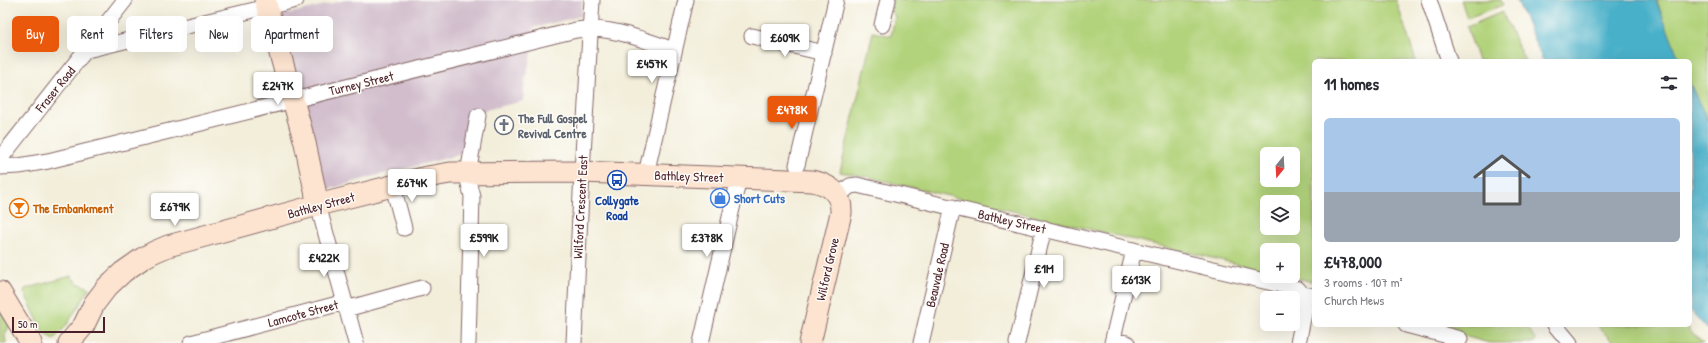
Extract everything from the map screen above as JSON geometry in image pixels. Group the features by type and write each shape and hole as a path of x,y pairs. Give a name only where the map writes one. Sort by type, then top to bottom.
{"street":[{"name":"Fraser Road","path":"113,16 125,0"},
{"path":"118,42 266,4 296,0"},
{"name":"Wilford Crescent East","path":"574,343 592,0"},
{"path":"646,174 686,0"},
{"path":"797,165 836,0"},
{"path":"882,25 888,0"},
{"path":"1430,0 1448,59"},
{"path":"266,4 293,100 318,205 356,343"},
{"name":"Turney Street","path":"0,167 19,166 48,161 557,34 591,28 610,31 674,50"},
{"path":"752,36 824,53"},
{"name":"Fraser Road","path":"0,159 85,52"},
{"path":"468,343 472,196 468,173 478,116"},
{"name":"Bathley Street","path":"69,343 82,334 94,304 107,287 123,272 143,258 168,246 318,205 427,177 450,173 582,172 812,181 823,183 838,196 850,186 857,184 1298,289 1308,295"},
{"path":"701,343 739,178"},
{"path":"393,186 404,228"},
{"name":"Wilford Grove","path":"810,343 841,212 838,196"},
{"name":"Beauvale Road","path":"920,343 953,207"},
{"path":"1017,343 1044,228"},
{"path":"1118,342 1134,250"},
{"name":"Lamcote Street","path":"192,343 422,288"},
{"path":"0,292 31,343"},
{"path":"1298,343 1308,295"},
{"path":"1423,327 1440,329 1460,339"},
{"path":"1557,327 1570,343"}],"shaded area":[{"path":"345,0 582,0 581,16 533,28 533,48 525,80 523,101 469,114 467,153 326,190 290,52 333,52 333,16 280,16"}],"green space":[{"path":"892,0 1396,0 1415,59 1312,59 1312,282 1300,279 1300,243 1260,243 1260,269 864,176 840,172 873,32 891,36 895,16 890,10"},
{"path":"1461,0 1501,0 1503,5 1467,18"},
{"path":"1657,0 1708,0 1708,121 1692,88 1692,59 1678,59 1669,39"},
{"path":"1502,12 1524,59 1477,59 1467,27"},
{"path":"71,276 77,283 90,288 66,326 54,339 44,334 24,292 25,289"},
{"path":"0,308 9,326 5,335 6,343 0,343"},
{"path":"1448,327 1527,327 1536,340 1533,343 1489,343 1447,331"},
{"path":"1599,327 1688,327 1689,330 1703,343 1616,343"}],"water":[{"path":"1517,0 1656,0 1679,59 1542,59"},
{"path":"1692,88 1708,121 1708,330 1692,312"}],"place":[{"name":"The Full Gospel Revival Centre","path":"504,125"},
{"name":"Collygate Road","path":"617,180"},
{"name":"Short Cuts","path":"720,198"},
{"name":"The Embankment","path":"19,208"}]}
